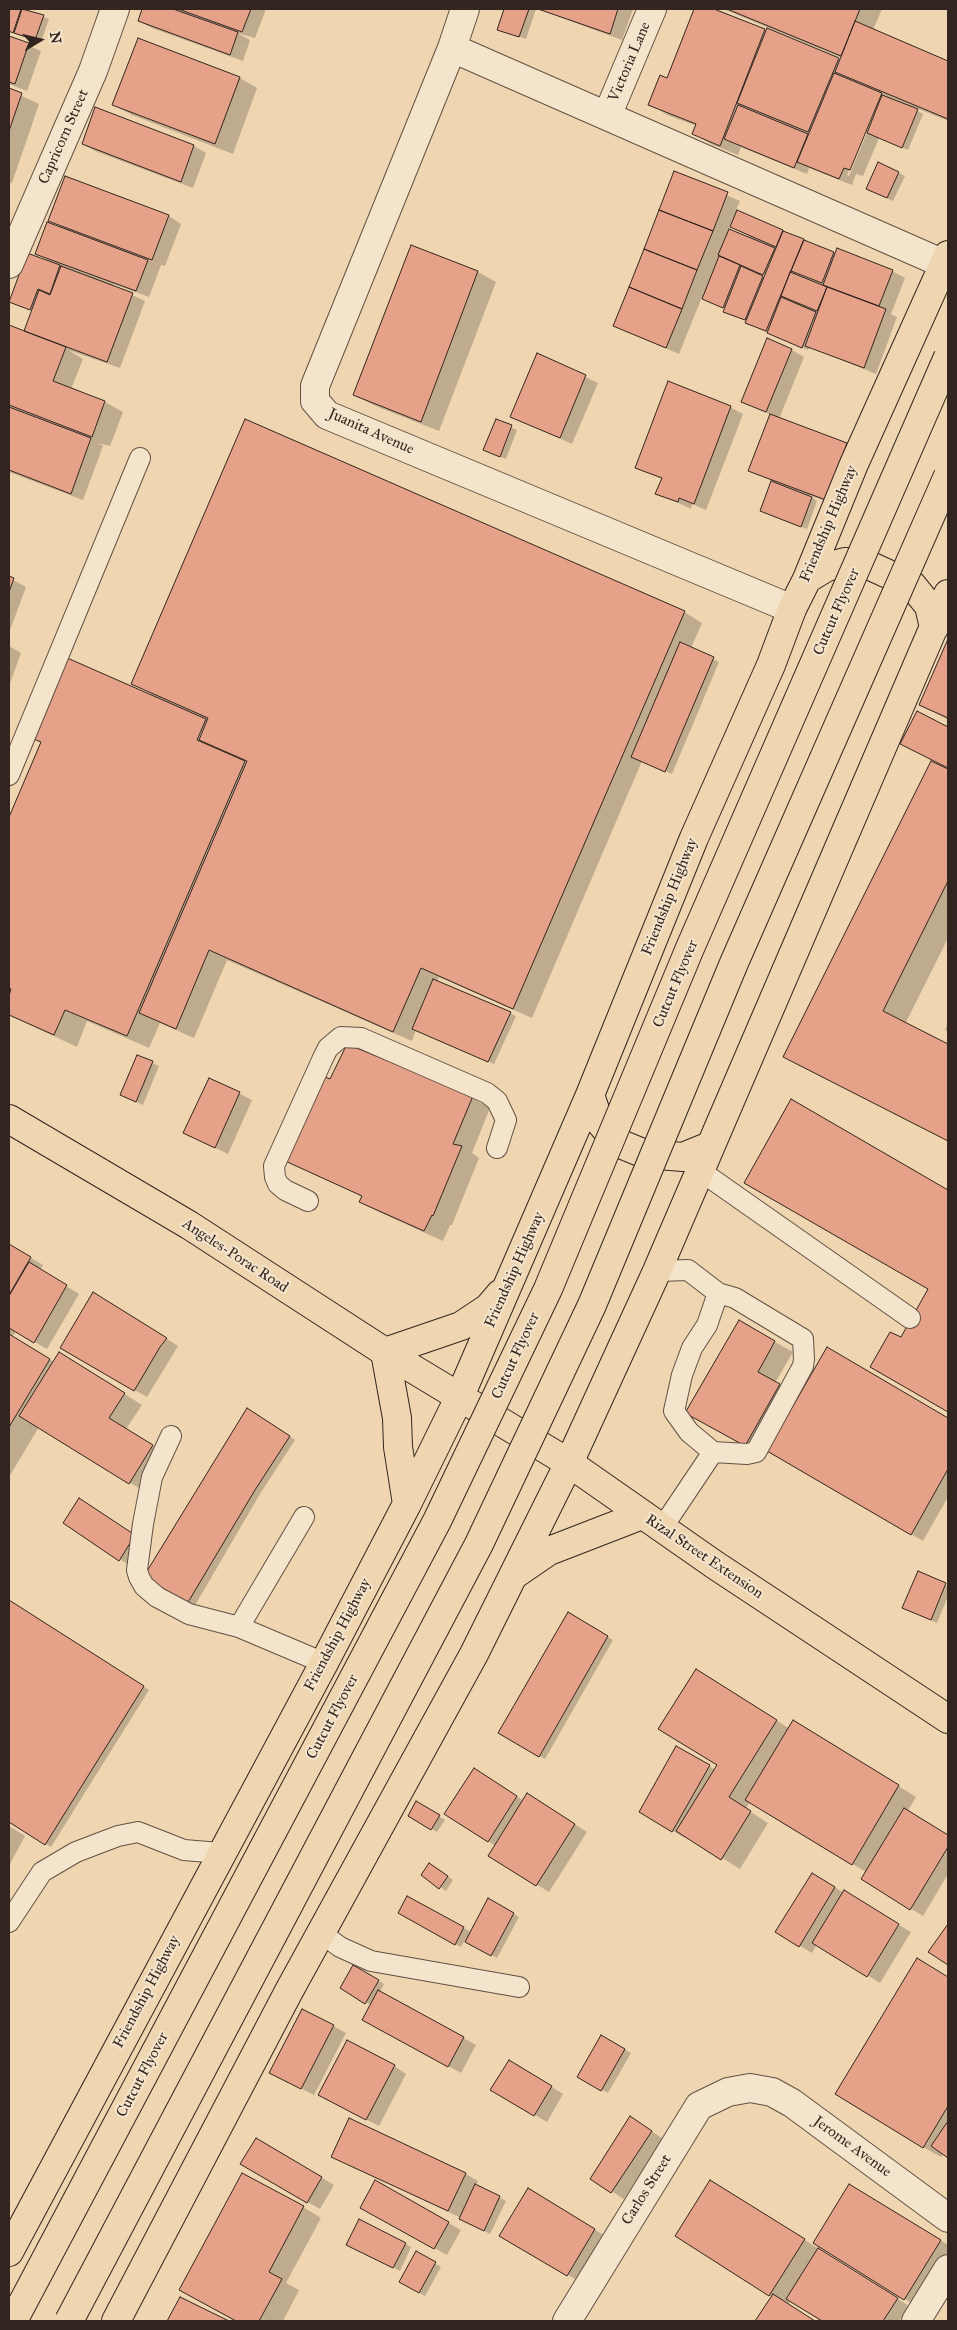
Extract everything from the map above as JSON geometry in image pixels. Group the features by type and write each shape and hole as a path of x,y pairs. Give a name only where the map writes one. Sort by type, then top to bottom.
{"main road":[{"name":"Friendship Highway","path":"9,2252 220,1853 324,1663 407,1504 460,1396 590,1095 686,857 771,665 792,609 807,579 854,464 946,259"},
{"name":"Cutcut Flyover","path":"13,2321 437,1520 548,1289 690,948 948,357"},
{"path":"69,2321 483,1535 592,1305 734,963 948,476"},
{"path":"807,579 827,567 845,562 864,563 912,585 929,606 934,628"},
{"path":"116,2321 321,1933 474,1654 569,1463 657,1271 948,594"},
{"path":"590,1095 599,1120 610,1134 623,1145 645,1154 683,1157 710,1146"},
{"name":"Angeles-Porac Road","path":"9,1119 189,1225 385,1352 460,1396"},
{"path":"407,1504 398,1447 397,1418 385,1352 461,1326 488,1308 508,1285"},
{"name":"Rizal Street Extension","path":"460,1396 569,1463 652,1521 948,1719"},
{"path":"512,1576 548,1551 652,1521"}],"street":[{"name":"Capricorn Street","path":"9,264 93,71 115,9"},
{"name":"Juanita Avenue","path":"465,9 452,48 315,386 315,402 327,415 792,609"},
{"name":"Victoria Lane","path":"607,116 652,9"},
{"path":"452,48 607,116 946,259"},
{"name":"Jerome Avenue","path":"750,2088 772,2092 792,2103 948,2218"},
{"name":"Carlos Street","path":"567,2321 699,2106 728,2092 750,2088"},
{"path":"916,2321 948,2269"}],"lane":[{"path":"9,775 140,458"},
{"path":"308,1200 285,1190 278,1184 274,1176 274,1166 328,1048 341,1037 361,1038 488,1094 497,1101 506,1120 497,1148"},
{"path":"699,1170 910,1318"},
{"path":"657,1271 688,1270 718,1293 734,1298 802,1338 803,1366 756,1452 746,1454 713,1452 689,1432 674,1411 689,1357 707,1325 718,1293"},
{"path":"171,1436 152,1477 138,1570 139,1577 144,1586 156,1598 189,1614 239,1627 324,1663"},
{"path":"652,1521 713,1452"},
{"path":"239,1627 304,1517"},
{"path":"9,1922 42,1872 76,1852 118,1836 138,1832 184,1850 220,1853"},
{"path":"321,1933 340,1947 371,1961 518,1986"}],"building":[{"path":"9,9 21,9 13,33 9,31"},
{"path":"22,9 44,15 35,40 14,33"},
{"path":"142,9 173,9 238,32 230,55 138,21"},
{"path":"178,9 251,9 242,32"},
{"path":"504,9 529,9 519,37 497,30"},
{"path":"538,9 618,9 610,34"},
{"path":"694,9 714,9 765,29 720,146 692,134 696,124 648,105 660,75 667,78"},
{"path":"727,9 860,9 841,56"},
{"path":"855,21 948,61 948,119 835,72"},
{"path":"767,28 839,58 808,132 737,103"},
{"path":"9,36 29,43 15,84 9,82"},
{"path":"138,38 240,77 215,144 112,105"},
{"path":"834,73 882,93 850,170 844,168 839,179 797,162"},
{"path":"9,88 22,93 9,131"},
{"path":"882,95 918,109 902,148 867,133"},
{"path":"738,105 808,134 794,168 724,139"},
{"path":"95,107 194,145 181,182 82,144"},
{"path":"878,162 899,172 887,198 866,189"},
{"path":"674,171 728,192 713,231 659,210"},
{"path":"65,176 169,215 152,260 48,221"},
{"path":"659,210 713,231 697,270 644,249"},
{"path":"737,210 783,230 776,247 730,227"},
{"path":"47,222 148,260 136,291 35,254"},
{"path":"729,229 775,248 763,275 718,255"},
{"path":"783,231 804,239 766,331 745,323"},
{"path":"804,240 834,252 822,283 791,271"},
{"path":"411,245 478,271 421,422 353,395"},
{"path":"837,248 893,270 879,306 823,285"},
{"path":"644,249 697,270 682,309 629,287"},
{"path":"27,253 60,265 50,294 38,289 30,310 9,302"},
{"path":"719,256 740,265 723,308 702,299"},
{"path":"61,266 133,293 107,362 24,331 39,290 50,295"},
{"path":"741,266 763,276 745,320 723,312"},
{"path":"790,272 827,287 817,311 781,296"},
{"path":"629,287 682,309 666,348 613,326"},
{"path":"827,287 886,309 864,368 805,346"},
{"path":"781,297 816,312 802,348 767,333"},
{"path":"9,325 66,347 53,381 105,401 92,437 9,405"},
{"path":"767,338 792,349 766,412 741,402"},
{"path":"537,353 586,375 560,438 510,417"},
{"path":"668,381 731,406 694,504 679,498 678,502 655,494 662,478 635,468"},
{"path":"9,407 91,438 71,494 9,470"},
{"path":"770,414 847,443 826,500 748,471"},
{"path":"245,419 685,611 513,1009 421,968 393,1032 209,950 176,1029 139,1013 247,761 199,740 208,718 131,684"},
{"path":"496,419 512,425 500,457 483,450"},
{"path":"771,481 812,497 801,527 760,511"},
{"path":"9,576 14,578 9,592"},
{"path":"948,639 948,718 919,705"},
{"path":"680,642 714,657 665,772 631,757"},
{"path":"65,657 206,719 197,740 245,761 127,1036 65,1010 54,1035 9,1015 11,989 9,988 9,817 41,742 31,738"},
{"path":"917,711 948,727 948,768 900,744"},
{"path":"931,761 948,769 948,881 883,1011 948,1044 948,1141 783,1057"},
{"path":"433,979 511,1012 488,1062 412,1029"},
{"path":"347,1044 473,1096 453,1144 462,1146 433,1216 424,1231 359,1202 362,1196 283,1160 321,1075 330,1079"},
{"path":"137,1055 153,1061 136,1102 120,1095"},
{"path":"209,1078 240,1092 215,1148 183,1133"},
{"path":"791,1099 948,1190 948,1412 870,1367 890,1332 901,1337 928,1289 744,1183"},
{"path":"9,1244 31,1257 9,1295"},
{"path":"29,1262 67,1285 34,1343 9,1328 9,1296"},
{"path":"93,1292 167,1338 134,1391 60,1348"},
{"path":"739,1320 775,1341 758,1372 780,1384 745,1446 685,1413"},
{"path":"9,1334 50,1359 9,1427"},
{"path":"827,1347 948,1418 948,1469 911,1535 767,1451"},
{"path":"59,1352 125,1393 109,1418 153,1445 129,1484 19,1416"},
{"path":"247,1408 290,1436 255,1490 187,1604 144,1576"},
{"path":"79,1498 135,1535 119,1561 63,1523"},
{"path":"918,1571 946,1583 931,1620 902,1608"},
{"path":"9,1600 144,1686 45,1845 9,1822"},
{"path":"568,1612 608,1636 539,1757 498,1733"},
{"path":"696,1669 777,1720 729,1797 751,1811 721,1860 676,1831 717,1765 658,1729"},
{"path":"793,1720 899,1785 852,1865 745,1800"},
{"path":"676,1746 710,1765 672,1832 639,1812"},
{"path":"474,1768 517,1796 488,1842 444,1814"},
{"path":"527,1793 575,1824 536,1886 488,1856"},
{"path":"416,1801 440,1815 431,1830 408,1816"},
{"path":"904,1808 948,1835 948,1847 910,1910 861,1879"},
{"path":"429,1863 448,1876 439,1889 421,1875"},
{"path":"812,1873 835,1887 799,1947 775,1932"},
{"path":"844,1890 899,1924 867,1977 812,1943"},
{"path":"407,1896 464,1927 455,1945 398,1913"},
{"path":"488,1898 514,1913 491,1956 465,1942"},
{"path":"948,1924 948,1965 928,1952"},
{"path":"917,1958 948,1977 948,2106 923,2148 835,2094"},
{"path":"353,1965 379,1980 365,2004 340,1988"},
{"path":"378,1990 464,2037 448,2067 362,2020"},
{"path":"302,2009 334,2025 301,2089 269,2073"},
{"path":"601,2035 625,2049 601,2091 577,2077"},
{"path":"347,2040 395,2065 366,2120 318,2095"},
{"path":"509,2060 552,2086 534,2116 490,2090"},
{"path":"630,2116 652,2131 611,2193 590,2179"},
{"path":"349,2118 466,2173 448,2211 331,2157"},
{"path":"948,2121 948,2158 931,2146"},
{"path":"256,2138 322,2177 307,2203 240,2164"},
{"path":"242,2173 304,2206 269,2272 282,2279 259,2321 236,2321 179,2290"},
{"path":"375,2180 449,2222 434,2249 360,2208"},
{"path":"710,2180 805,2239 769,2296 675,2236"},
{"path":"475,2184 500,2196 484,2231 459,2219"},
{"path":"849,2184 941,2240 904,2300 813,2243"},
{"path":"528,2188 595,2229 567,2276 499,2236"},
{"path":"359,2219 406,2243 393,2268 346,2245"},
{"path":"818,2248 898,2298 883,2321 822,2321 786,2299"},
{"path":"416,2251 436,2262 419,2293 399,2282"},
{"path":"773,2294 815,2321 755,2321"},
{"path":"180,2297 229,2321 167,2321"}]}
